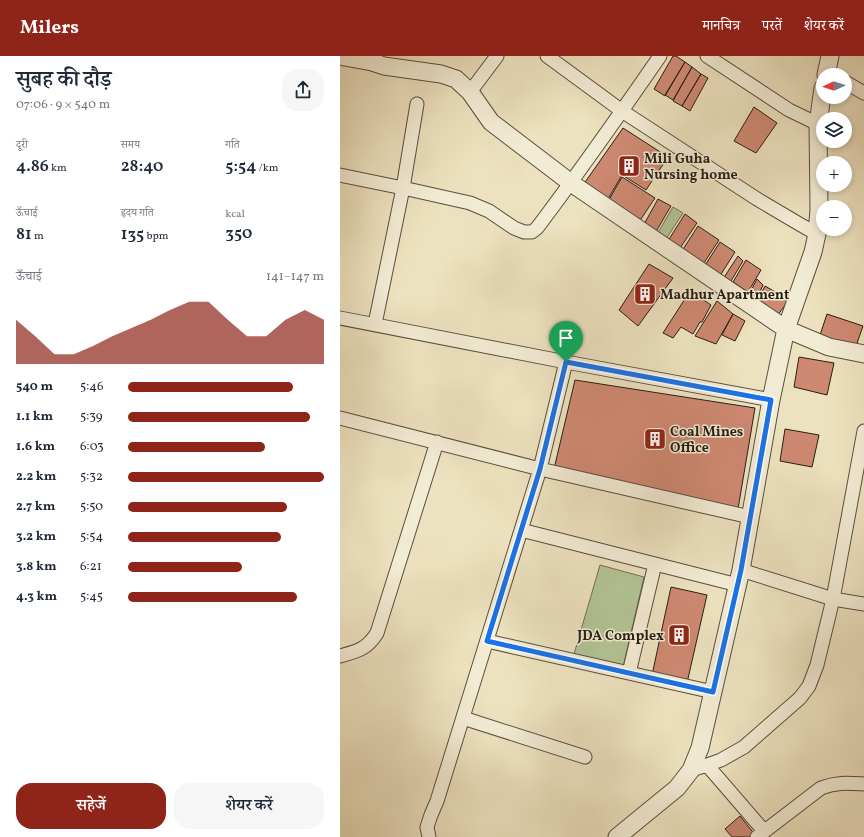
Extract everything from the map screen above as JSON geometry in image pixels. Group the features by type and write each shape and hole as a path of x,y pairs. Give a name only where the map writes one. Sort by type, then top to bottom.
{"street":[{"path":"340,56 372,59 384,66 440,74 456,79 470,92 491,122 571,183 786,329 829,347 864,354"},
{"path":"470,92 497,56"},
{"path":"547,56 622,112 757,199 816,234"},
{"path":"340,175 470,204 489,211 514,228 524,232 532,232 537,228 571,183 660,56"},
{"path":"707,56 788,110 816,123"},
{"path":"852,86 864,93"},
{"path":"375,324 403,188 417,104"},
{"path":"818,148 819,200"},
{"path":"617,837 677,788 691,770 700,748 740,578 771,400 786,329 813,252 817,236"},
{"path":"340,318 771,400"},
{"path":"429,837 427,827 437,801 540,469 566,362"},
{"path":"340,418 540,469 750,517"},
{"path":"691,770 721,760 744,747 800,698 809,686 817,665 833,599 864,431"},
{"path":"340,656 356,652 371,642 377,633 437,442"},
{"path":"521,530 655,564 740,578 833,599 864,604"},
{"path":"629,673 655,564"},
{"path":"487,641 713,692"},
{"path":"463,718 585,757"},
{"path":"708,765 761,834 821,788 832,784 864,784"}],"green space":[{"path":"673,207 683,213 664,242 656,236"},
{"path":"600,565 644,577 623,667 574,654"}],"building":[{"path":"673,56 676,56 685,62 665,96 654,89"},
{"path":"685,62 692,67 673,100 665,95"},
{"path":"692,67 701,74 682,106 673,101"},
{"path":"701,74 708,78 690,111 682,106"},
{"path":"754,107 777,123 756,153 734,141"},
{"name":"Mili Guha Nursing home","path":"623,128 668,157 646,190 622,175 605,204 581,188"},
{"path":"622,177 655,198 637,225 606,205"},
{"path":"658,199 671,206 654,235 642,228"},
{"path":"685,214 697,223 678,251 666,244"},
{"path":"698,226 719,240 702,266 680,254"},
{"path":"720,242 735,252 718,279 704,267"},
{"path":"738,256 743,261 731,281 721,282"},
{"path":"746,260 761,270 748,292 733,282"},
{"name":"Madhur Apartment","path":"649,264 673,278 638,326 619,310"},
{"path":"757,279 763,285 756,301 748,296"},
{"path":"765,286 789,300 777,316 757,302"},
{"path":"690,291 711,305 702,322 700,322 693,334 681,327 673,338 663,333"},
{"path":"717,301 733,314 716,344 695,336"},
{"path":"733,314 745,321 735,341 722,335"},
{"path":"827,314 863,326 855,349 819,338"},
{"path":"799,357 834,363 827,395 794,387"},
{"name":"Coal Mines Office","path":"575,380 755,408 738,509 554,469"},
{"path":"785,429 819,435 812,467 780,461"},
{"name":"JDA Complex","path":"671,587 707,595 687,683 652,675"},
{"path":"740,816 756,836 732,837 725,829"}],"place":[{"name":"Mili Guha Nursing home","path":"629,166"},
{"name":"Madhur Apartment","path":"645,294"},
{"name":"Coal Mines Office","path":"655,439"},
{"name":"JDA Complex","path":"679,635"}],"route":[{"path":"566,362 771,400 741,570 713,692 487,641 540,469 566,362"}]}
